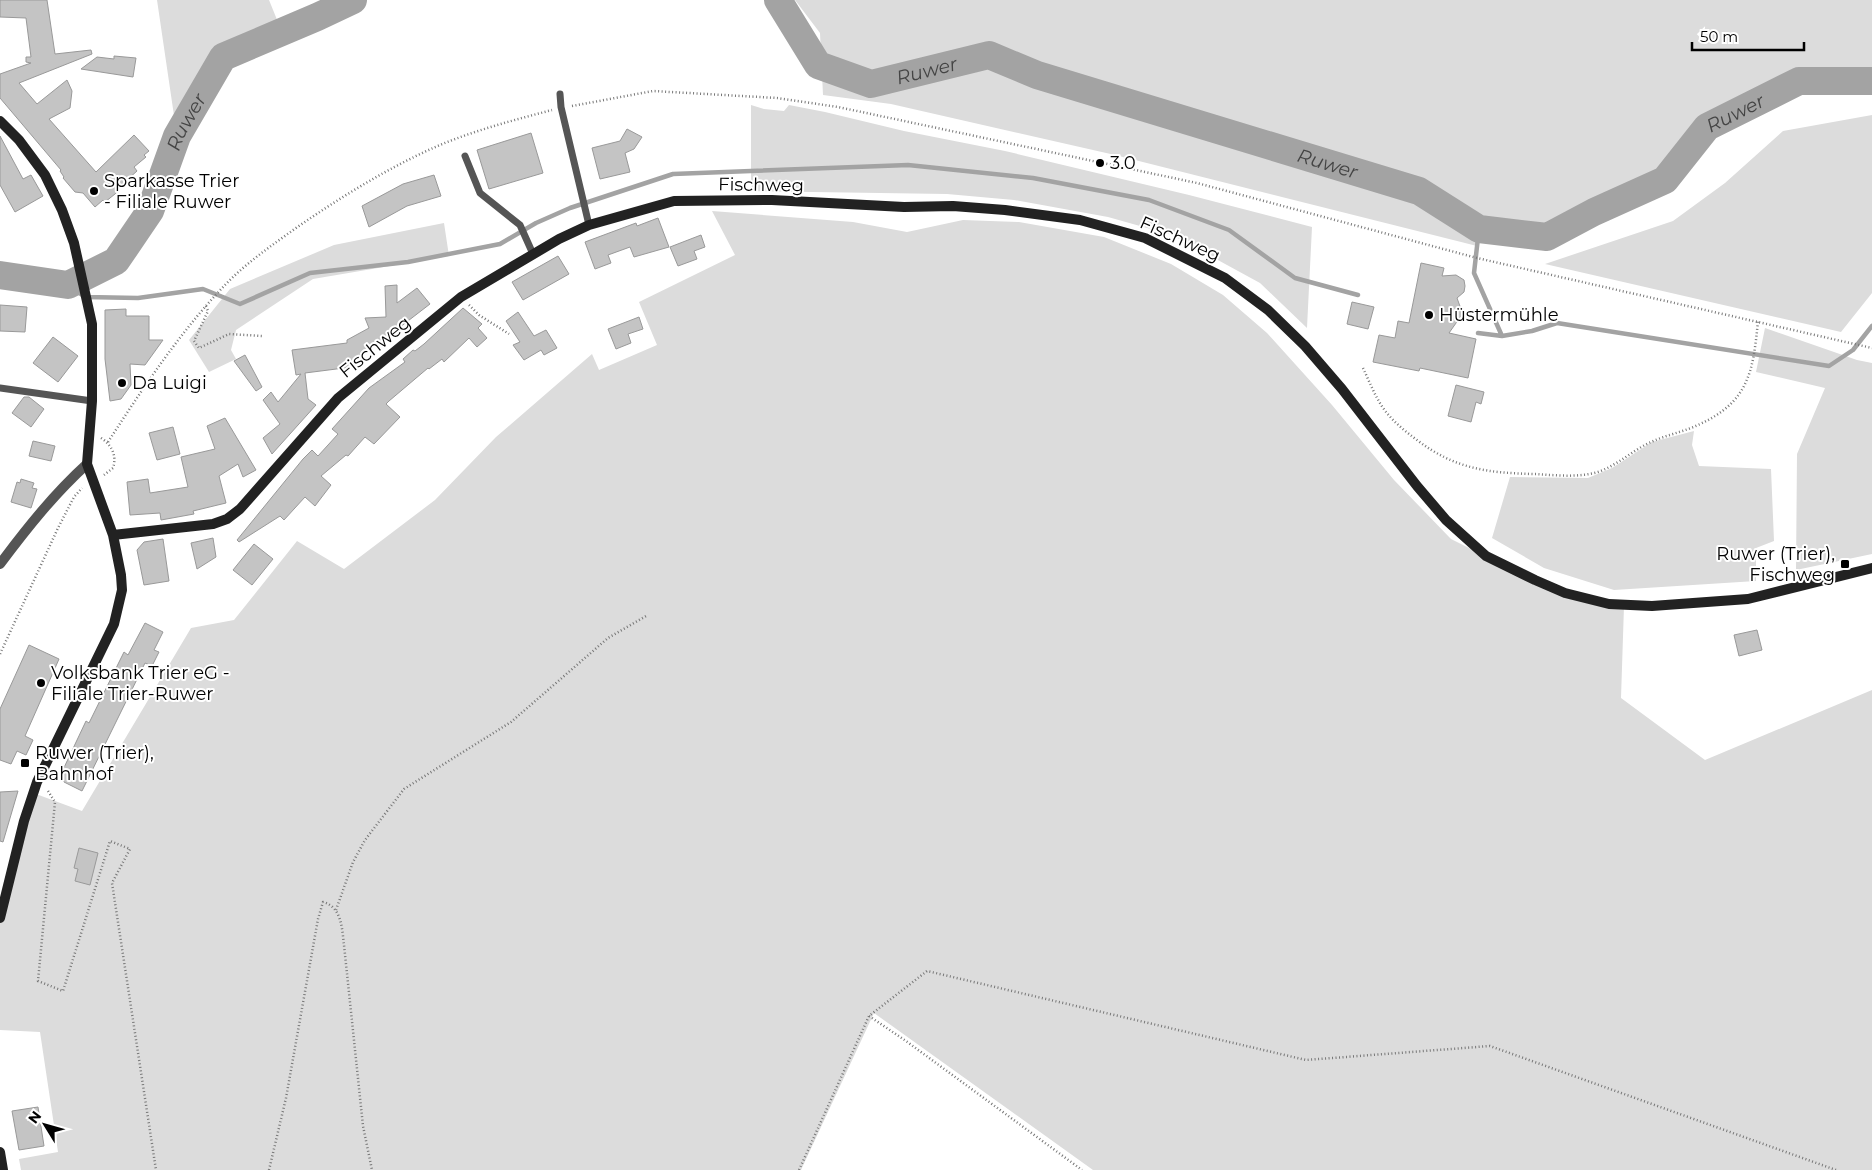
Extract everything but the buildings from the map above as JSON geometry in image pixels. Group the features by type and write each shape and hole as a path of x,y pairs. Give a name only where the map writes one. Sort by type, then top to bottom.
{"main road":[{"path":"0,121 19,140 46,175 74,243 92,324 92,401 87,464 113,535 122,575 122,590 114,624 37,782 24,821 0,918"},
{"name":"Fischweg","path":"113,535 212,524 227,518 240,509 338,398 461,297 560,239 589,225 674,201 772,200 904,207 953,206 1005,210 1080,220 1145,238 1225,278 1268,310 1305,346 1336,382 1446,520 1486,556 1565,593 1609,604 1652,606 1748,599 1872,568"},
{"path":"0,1152 3,1170"}],"street":[{"path":"0,564 36,517 65,484 87,464"}],"lane":[{"path":"560,94 561,107 589,225"},
{"path":"465,156 480,194 520,225 533,254"},
{"path":"0,388 92,401"}],"path":[{"path":"108,442 174,346 226,284 267,249 312,217 388,171 440,146 480,131 561,107 653,91 786,99 897,119 1197,183 1477,258 1872,348"},
{"path":"461,297 479,316 508,334"},
{"path":"208,305 208,312 194,341 199,348 229,334 262,336"},
{"path":"1363,368 1386,412 1404,430 1441,456 1461,466 1480,471 1508,474 1587,475 1608,468 1645,444 1697,426 1730,404 1747,382 1754,359 1758,321"},
{"path":"0,654 41,563 74,497"},
{"path":"336,910 353,862 365,840 404,789 511,722 608,638 648,615"},
{"path":"37,782 49,792 55,802 38,981 63,991 110,841 130,849 112,882 156,1170"},
{"path":"269,1170 286,1098 322,902 329,904 336,910 340,920 363,1126 372,1170"},
{"path":"799,1170 869,1016 927,971 1306,1060 1490,1046 1836,1170"},
{"path":"869,1016 1082,1170"}],"shaded area":[{"path":"157,0 269,0 282,32 223,57 177,136"},
{"path":"795,0 1872,0 1872,81 1799,81 1707,127 1665,180 1594,212 1547,237 1479,229 1477,246 1115,155 891,104 823,95 820,33"},
{"path":"751,105 764,109 784,111 789,105 1005,151 1189,195 1312,227 1307,328 1260,283 1172,235 1108,217 1014,200 947,194 751,191"},
{"path":"1872,115 1872,293 1841,332 1545,264 1673,221 1725,183 1783,131"},
{"path":"712,211 853,222 907,232 963,220 1019,222 1104,237 1171,264 1223,295 1267,333 1332,405 1394,480 1451,539 1535,581 1624,606 1621,698 1705,760 1872,690 1872,1170 1093,1170 874,1013 801,1170 21,1170 19,1159 58,1152 40,1032 0,1030 0,919 36,794 82,811 191,628 234,620 297,541 344,569 435,500 496,437 592,354 599,370 657,345 639,302 735,255"},
{"path":"444,223 449,256 313,279 236,330 231,350 236,359 209,372 189,340 230,289 334,245"},
{"path":"1765,328 1857,360 1872,363 1872,554 1796,570 1797,454 1825,388 1756,372"},
{"path":"1694,431 1692,445 1699,466 1771,469 1774,541 1756,548 1756,581 1614,590 1544,568 1492,538 1510,477 1588,478 1612,468 1652,442"}],"waterway":[{"name":"Ruwer","path":"0,275 68,285 116,261 150,211 177,136 223,57 353,0"},
{"name":"Ruwer","path":"778,0 818,65 871,84 989,55 1037,75 1419,191 1479,229 1547,237 1594,212 1665,180 1707,127 1799,81 1872,81"},
{"path":"68,285 85,297 138,298 203,289 240,304 310,273 408,262 500,244 536,223 570,208 673,174 908,165 1033,178 1149,200 1229,230 1295,278 1358,295"},
{"path":"1479,229 1474,273 1502,336"},
{"path":"1478,333 1502,336 1532,331 1557,323 1829,366 1853,350 1872,326"}],"place":[{"name":"3.0","path":"1100,163"},
{"name":"Sparkasse Trier - Filiale Ruwer","path":"94,191"},
{"name":"Hüstermühle","path":"1429,315"},
{"name":"Da Luigi","path":"122,383"},
{"name":"Ruwer (Trier), Fischweg","path":"1845,564"},
{"name":"Volksbank Trier eG - Filiale Trier-Ruwer","path":"41,683"},
{"name":"Ruwer (Trier), Bahnhof","path":"25,763"}]}
